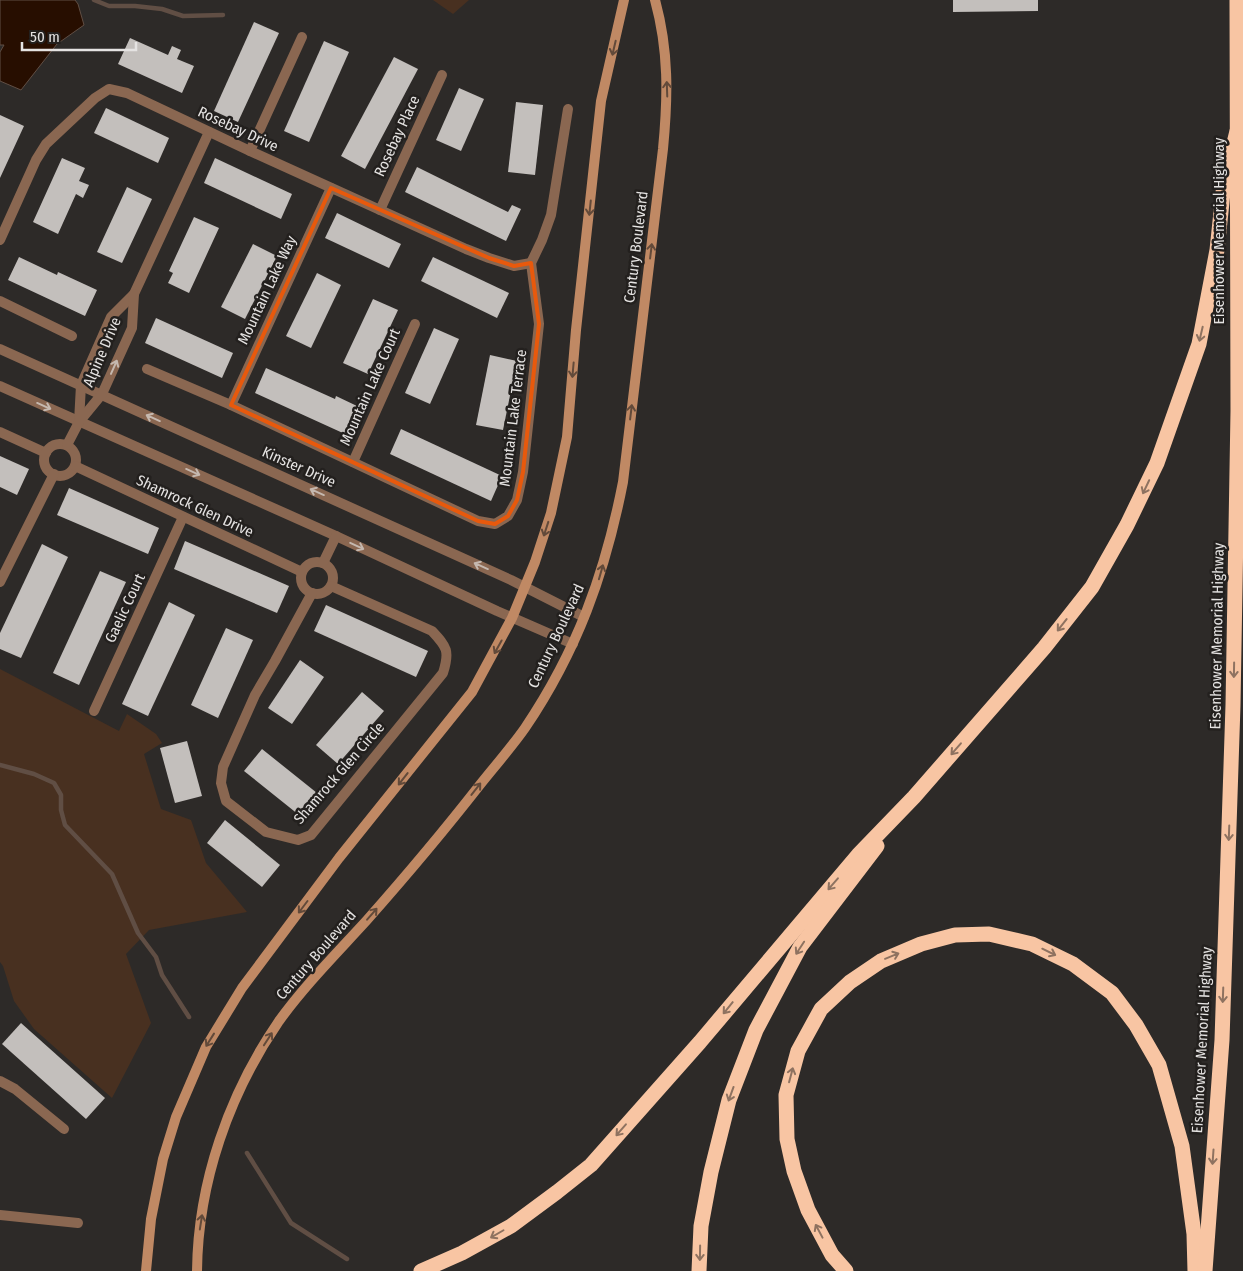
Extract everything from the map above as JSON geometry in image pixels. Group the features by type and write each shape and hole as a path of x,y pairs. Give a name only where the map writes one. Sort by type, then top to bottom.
{"highway":[{"name":"Eisenhower Memorial Highway","path":"1205,1271 1222,1040 1233,714 1238,411 1237,0"},
{"path":"421,1271 462,1253 511,1226 591,1165 700,1042 858,855 914,797 1044,648 1092,587 1127,526 1157,463 1198,344 1209,298 1217,250 1224,184 1237,131"},
{"path":"699,1271 701,1226 711,1172 729,1100 756,1030 800,947 914,797"},
{"path":"846,1271 832,1255 808,1210 794,1171 787,1139 786,1095 798,1051 821,1009 850,982 881,960 921,944 955,935 989,934 1032,944 1073,964 1112,993 1136,1025 1158,1065 1182,1146 1194,1234 1195,1271"}],"street":[{"path":"146,1271 151,1219 163,1159 176,1117 206,1047 242,988 334,865 472,692 512,618 525,587 551,513 567,437 576,330 602,100 624,0"},
{"name":"Century Boulevard","path":"197,1271 198,1242 205,1196 218,1144 238,1094 264,1044 294,1001 406,876 523,731 558,676 598,584 616,520 623,482 662,159 667,102 666,68 664,35 655,0"},
{"path":"250,151 302,37"},
{"name":"Rosebay Place","path":"380,210 442,75"},
{"name":"Rosebay Drive","path":"0,240 36,160 46,144 95,98 109,88 127,93 331,188 489,258 514,266 531,263"},
{"path":"531,263 551,215 568,109"},
{"name":"Alpine Drive","path":"79,422 81,385 112,317 134,294 209,132"},
{"name":"Mountain Lake Way","path":"230,406 331,188"},
{"name":"Mountain Lake Terrace","path":"147,369 478,521 495,524 508,516 517,500 523,472 539,324 531,263"},
{"name":"Alpine Drive","path":"79,422 102,394 132,328 134,294"},
{"path":"0,301 72,336"},
{"name":"Mountain Lake Court","path":"353,462 415,324"},
{"name":"Kinster Drive","path":"0,349 525,587 584,617"},
{"path":"0,386 573,644"},
{"path":"67,445 79,422"},
{"path":"0,432 46,453"},
{"path":"60,443 67,445 76,455 75,466 71,472 65,475 54,474 47,468 44,461 46,453 53,445 60,443"},
{"name":"Shamrock Glen Drive","path":"75,466 302,572"},
{"path":"0,582 54,474"},
{"name":"Gaelic Court","path":"94,711 183,517"},
{"path":"323,563 336,536"},
{"path":"323,563 330,568 332,573 333,580 331,586 322,593 312,593 303,586 301,580 302,572 309,564 323,563"},
{"name":"Shamrock Glen Circle","path":"312,593 254,695 223,766 221,783 226,800 253,823 266,832 298,840 311,835 443,673 447,658 444,644 432,631 331,586"},
{"path":"0,1081 15,1089 64,1129"},
{"path":"0,1215 78,1223"}],"highlighted area":[{"path":"331,188 489,258 514,266 531,263 539,324 523,472 517,500 508,516 495,524 478,521 231,405"}],"shaded area":[{"path":"0,0 75,0 84,25 57,44 21,90 0,81 0,52 4,45 0,45"},
{"path":"433,0 469,0 453,14"},
{"path":"0,669 119,731 127,714 156,734 162,743 144,754 161,809 191,820 206,863 247,912 149,930 126,954 151,1023 112,1098 34,1029 14,1001 0,962"}],"building":[{"path":"953,0 1038,0 1038,11 953,12"},
{"path":"254,22 279,33 238,122 214,111"},
{"path":"130,38 168,55 172,46 181,50 177,59 194,66 182,93 118,64"},
{"path":"324,41 349,52 309,142 284,131"},
{"path":"394,57 418,69 365,169 341,156"},
{"path":"459,88 484,99 461,151 436,140"},
{"path":"516,102 543,105 535,175 508,172"},
{"path":"106,108 169,138 158,163 94,133"},
{"path":"0,115 24,126 0,178"},
{"path":"62,158 85,168 79,181 89,185 83,198 76,194 58,234 33,222"},
{"path":"215,158 292,194 281,219 204,183"},
{"path":"417,167 508,212 512,205 521,209 506,241 405,192"},
{"path":"127,187 152,199 122,263 97,252"},
{"path":"337,213 401,244 389,268 325,238"},
{"path":"194,217 219,228 189,293 168,283 173,273 169,271"},
{"path":"253,244 277,256 245,319 221,307"},
{"path":"19,257 57,275 58,272 97,290 85,316 8,280"},
{"path":"433,257 509,293 497,318 421,281"},
{"path":"317,273 341,285 311,348 286,336"},
{"path":"373,299 398,310 368,374 343,363"},
{"path":"156,318 233,353 222,378 145,343"},
{"path":"434,328 459,339 430,404 405,393"},
{"path":"490,355 517,361 503,430 476,425"},
{"path":"266,368 335,399 336,396 357,406 345,434 255,393"},
{"path":"401,429 502,476 491,501 390,454"},
{"path":"0,456 29,469 17,495 0,487"},
{"path":"69,488 159,528 148,554 57,515"},
{"path":"185,541 289,586 277,613 174,569"},
{"path":"42,544 68,557 21,658 0,649 0,633"},
{"path":"100,571 126,582 79,685 53,673"},
{"path":"169,602 195,615 148,716 122,704"},
{"path":"326,605 428,651 416,677 314,631"},
{"path":"226,628 253,640 218,718 191,705"},
{"path":"300,660 324,677 292,724 268,708"},
{"path":"362,692 384,711 338,764 316,745"},
{"path":"187,741 202,796 175,803 160,748"},
{"path":"262,749 317,793 299,815 244,771"},
{"path":"225,820 280,865 262,887 207,843"},
{"path":"21,1023 105,1098 86,1119 2,1044"}],"waterway":[{"path":"94,0 109,6 162,9 183,16 223,15"},
{"path":"0,765 34,774 54,783 61,795 61,810 65,825 112,874 138,933 156,957 162,975 189,1017"},
{"path":"247,1153 291,1223 347,1259"}]}
